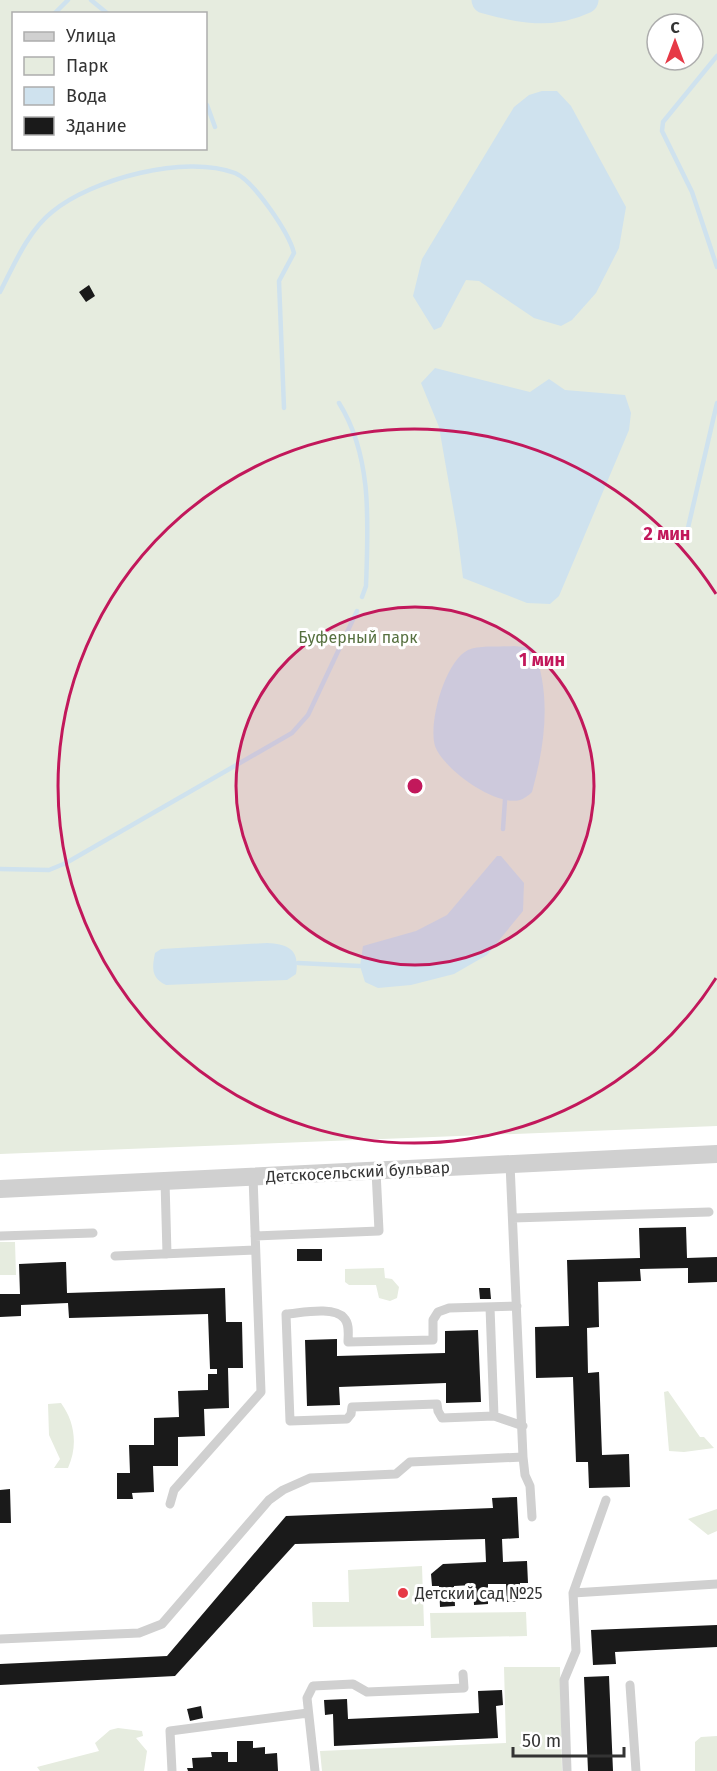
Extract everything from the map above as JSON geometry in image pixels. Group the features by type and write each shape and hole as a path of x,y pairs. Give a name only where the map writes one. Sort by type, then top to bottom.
{"street":[{"name":"Детскосельский бульвар","path":"0,1189 717,1154"}],"lane":[{"path":"510,1164 523,1457 525,1475 530,1486 532,1517"},
{"path":"255,1236 379,1231 376,1171"},
{"path":"170,1504 174,1490 261,1392 252,1177"},
{"path":"165,1181 167,1254"},
{"path":"513,1218 709,1212"},
{"path":"0,1236 93,1233"},
{"path":"115,1256 255,1251"},
{"path":"517,1306 449,1308 438,1312 433,1320 433,1340 348,1342 348,1325 344,1317 333,1312 286,1314 290,1421 347,1419 352,1407 437,1404 442,1418 494,1416 523,1426"},
{"path":"490,1307 494,1416"},
{"path":"0,1639 139,1633 162,1624 269,1500 310,1479 396,1474 410,1462 523,1457"},
{"path":"567,1771 564,1680 576,1651 573,1593 606,1500"},
{"path":"573,1593 717,1584"},
{"path":"315,1771 307,1698 314,1686 353,1684 367,1692 464,1688 464,1674"},
{"path":"630,1685 636,1771"},
{"path":"172,1771 170,1731 308,1713"}],"green space":[{"name":"Буферный парк","path":"0,0 717,0 717,1126 0,1154"},
{"path":"0,1242 15,1242 16,1275 0,1275"},
{"path":"384,1268 385,1278 392,1279 399,1287 397,1298 390,1301 379,1298 376,1285 349,1285 345,1282 345,1269"},
{"path":"668,1391 700,1437 704,1437 714,1448 684,1452 669,1451 664,1392"},
{"path":"61,1403 72,1426 74,1443 68,1468 54,1468 60,1459 49,1435 48,1404"},
{"path":"717,1509 717,1531 708,1535 688,1519"},
{"path":"422,1566 424,1626 313,1627 312,1602 349,1602 348,1570"},
{"path":"526,1612 527,1636 431,1638 430,1613"},
{"path":"504,1667 560,1667 562,1771 322,1771 320,1751 506,1743"},
{"path":"118,1728 142,1731 143,1736 136,1738 147,1751 144,1771 40,1771 37,1767 99,1751 95,1743 110,1730"},
{"path":"717,1736 717,1771 695,1771 695,1742 701,1737"}],"water":[{"path":"542,91 557,91 571,106 626,207 619,248 596,293 572,320 561,326 534,318 479,281 466,280 441,327 434,330 413,296 422,259 514,107 529,95"},
{"path":"435,368 530,392 549,379 565,390 625,395 631,413 629,430 559,596 550,604 527,603 463,578 439,427 421,383"},
{"path":"514,646 533,648 543,683 544,720 540,756 532,792 522,799 510,801 485,792 459,775 440,755 433,736 440,694 452,666 460,656 473,648"},
{"path":"497,856 501,856 524,883 523,911 487,955 454,974 411,985 378,988 365,982 360,966 363,946 416,931 447,915"},
{"path":"267,943 281,945 291,950 296,959 296,974 287,980 166,985 155,976 153,963 155,953 161,949"}],"building":[{"path":"89,285 95,296 86,302 79,292"},
{"path":"686,1227 687,1258 717,1257 717,1282 688,1283 688,1268 640,1269 641,1281 598,1282 599,1327 587,1328 588,1373 599,1372 602,1455 629,1454 630,1487 589,1488 588,1462 576,1462 573,1377 536,1378 535,1327 569,1326 567,1260 640,1258 639,1228"},
{"path":"297,1249 322,1249 322,1261 297,1261"},
{"path":"66,1262 67,1293 225,1288 226,1322 242,1322 243,1368 228,1368 229,1408 204,1409 205,1436 178,1437 178,1466 153,1466 154,1492 132,1493 133,1499 117,1499 117,1473 130,1473 129,1445 154,1445 154,1418 179,1417 178,1391 208,1390 208,1374 217,1374 217,1369 210,1369 208,1314 69,1318 68,1303 21,1305 21,1316 0,1317 0,1294 20,1294 19,1264"},
{"path":"479,1288 490,1288 491,1299 480,1299"},
{"path":"478,1330 481,1402 446,1403 446,1383 339,1387 340,1405 307,1406 305,1340 337,1339 337,1356 445,1353 445,1331"},
{"path":"10,1489 11,1523 0,1523 0,1490"},
{"path":"517,1497 519,1538 502,1539 503,1562 527,1561 528,1583 520,1583 520,1602 507,1602 506,1584 488,1584 488,1604 474,1605 473,1585 454,1586 455,1606 440,1607 439,1586 432,1586 431,1574 443,1564 486,1562 485,1539 295,1544 175,1676 0,1685 0,1664 167,1656 286,1516 493,1508 492,1498"},
{"path":"717,1625 717,1647 615,1652 616,1664 593,1665 591,1630"},
{"path":"609,1676 613,1771 588,1771 584,1677"},
{"path":"502,1690 503,1705 496,1706 498,1738 334,1746 333,1714 325,1715 324,1700 347,1699 348,1719 479,1713 478,1691"},
{"path":"201,1706 203,1718 190,1721 187,1709"},
{"path":"237,1741 253,1741 253,1748 265,1747 265,1754 277,1753 278,1771 188,1771 187,1768 193,1768 192,1758 212,1757 211,1752 228,1752 228,1762 237,1762"}],"waterway":[{"path":"56,12 68,0"},
{"path":"91,0 106,12"},
{"path":"485,0 536,10 560,8 585,0"},
{"path":"717,56 663,122 662,131 692,192 717,267"},
{"path":"207,105 215,127"},
{"path":"0,292 22,249 43,220 69,200 90,189 114,180 166,168 191,166 235,173 252,186 270,208 294,253 279,281 284,408"},
{"path":"339,403 358,446 366,492 366,586 362,597"},
{"path":"687,532 717,403"},
{"path":"0,869 49,870 66,863 292,733 308,715 357,611"},
{"path":"503,829 505,800"},
{"path":"298,963 360,966"}],"place":[{"name":"Детский сад №25","path":"403,1593"}]}
